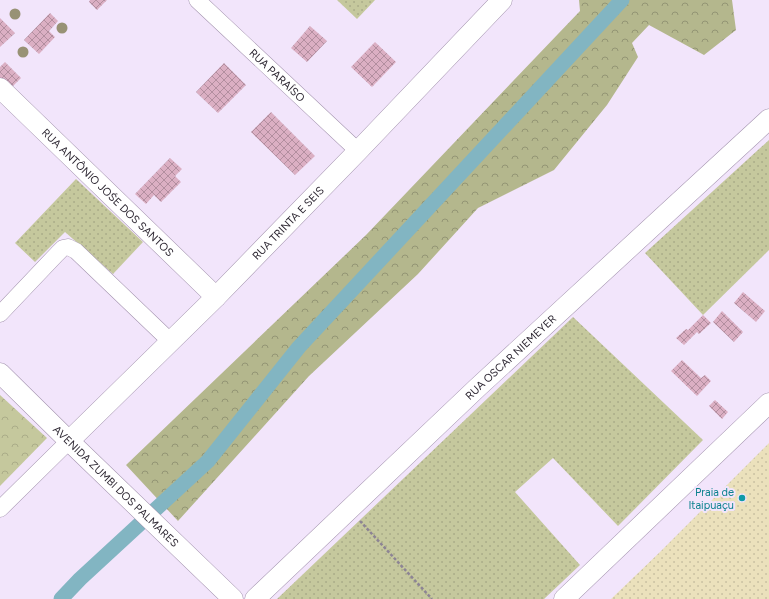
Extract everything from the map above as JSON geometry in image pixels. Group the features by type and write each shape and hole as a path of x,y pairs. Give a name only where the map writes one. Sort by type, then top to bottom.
{"street":[{"name":"RUA PARAÍSO","path":"197,0 358,151"},
{"name":"RUA TRINTA E SEIS","path":"69,441 216,297 358,151 493,3"},
{"name":"RUA ANTÔNIO JOŚE DOS SANTOS","path":"0,88 216,297"},
{"name":"RUA OSCAR NIEMEYER","path":"255,599 477,388 769,119"},
{"path":"0,314 63,248 68,247 76,251 170,341"},
{"name":"AVENIDA ZUMBI DOS PALMARES","path":"0,373 162,532 233,599"},
{"path":"564,599 769,403"},
{"path":"0,509 69,441"}],"path":[{"path":"349,509 432,599"}],"green space":[{"path":"337,0 375,0 357,19"},
{"path":"579,0 732,0 736,30 704,55 649,25 632,43 638,57 607,105 554,170 478,208 418,274 309,376 178,521 126,465 366,235 580,11"},
{"path":"769,140 769,250 703,315 645,253"},
{"path":"76,179 143,242 113,274 65,232 35,262 15,243"},
{"path":"573,317 703,440 618,526 553,458 515,492 580,565 544,599 277,599"},
{"path":"0,395 47,438 0,486"}],"sand":[{"name":"Praia de Itaipuaçu","path":"769,443 769,599 611,599 660,552"}],"building":[{"path":"90,0 107,0 97,10 89,2"},
{"path":"50,13 58,21 49,31 55,37 39,54 24,40"},
{"path":"0,18 15,33 0,47"},
{"path":"310,26 327,41 307,62 291,48"},
{"path":"375,42 396,62 372,87 351,67"},
{"path":"5,62 21,78 11,88 0,78 0,67"},
{"path":"224,63 246,85 218,113 196,92"},
{"path":"271,112 315,156 295,175 251,132"},
{"path":"170,158 182,169 175,176 181,182 161,202 154,195 146,204 135,194"},
{"path":"743,292 765,311 756,322 734,303"},
{"path":"722,311 743,332 734,342 713,322"},
{"path":"703,315 711,323 699,334 697,332 684,345 676,338 686,329 688,330"},
{"path":"682,360 701,378 705,375 711,381 697,396 671,371"},
{"path":"715,400 728,412 722,419 709,406"}],"waterway":[{"path":"61,599 80,579 208,461 299,347 622,0"}],"place":[{"name":"Praia de Itaipuaçu","path":"742,498"}]}
